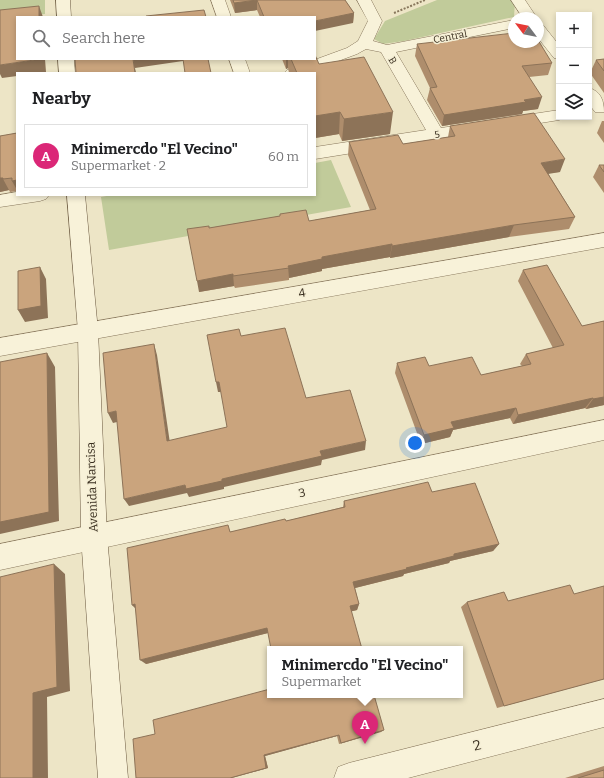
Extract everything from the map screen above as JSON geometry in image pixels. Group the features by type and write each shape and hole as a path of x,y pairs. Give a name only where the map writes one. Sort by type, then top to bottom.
{"street":[{"path":"63,0 64,16"},
{"path":"218,0 224,16"},
{"path":"295,72 352,51 364,44 375,20 364,0"},
{"path":"518,0 526,12"},
{"name":"Central","path":"387,49 508,25"},
{"path":"544,36 556,51"},
{"name":"B","path":"364,44 387,49 436,134"},
{"path":"66,60 67,72"},
{"path":"237,60 242,72"},
{"path":"592,98 598,108"},
{"name":"5","path":"316,153 556,115"},
{"path":"0,201 33,196"},
{"name":"Avenida Narcisa","path":"76,196 88,331 94,536 113,778"},
{"name":"4","path":"0,347 604,240"},
{"name":"3","path":"0,557 94,536 604,430"},
{"name":"2","path":"349,778 604,713"}],"path":[{"path":"375,20 425,0"}],"green space":[{"path":"0,0 45,0 45,14 16,16 16,17 0,22"},
{"path":"437,0 513,0 515,2 514,12 508,12 508,18 404,41 383,44 374,39 385,21"},
{"path":"331,160 351,207 109,250 101,197 316,196 316,163"}],"building":[{"path":"233,0 257,0 234,3"},
{"path":"257,0 345,0 354,13 316,21 316,16 264,16"},
{"path":"39,6 39,16 16,16 16,60 34,60 0,65 0,10"},
{"path":"204,10 206,16 146,16"},
{"path":"508,34 508,48 543,48 552,63 522,66 542,97 524,100 526,102 444,115 430,88 437,87 417,44"},
{"path":"316,57 319,64 364,57 393,112 344,119 340,112 316,116 316,72 297,72 291,60 316,60"},
{"path":"604,59 604,71 596,60"},
{"path":"75,60 133,60 135,72 76,72"},
{"path":"183,60 208,60 211,72 185,72"},
{"path":"534,113 565,159 541,163 575,217 514,225 392,246 392,244 322,257 322,259 288,266 289,268 233,276 233,274 197,281 187,229 209,226 209,228 306,210 309,221 376,209 349,142 398,135 403,144 455,136 450,126"},
{"path":"16,133 16,180 12,181 12,178 0,178 0,136"},
{"path":"599,165 604,165 604,172"},
{"path":"547,265 582,326 604,321 604,397 593,398 518,415 516,408 451,422 454,428 424,435 397,363 425,357 429,366 472,357 481,375 531,364 526,354 564,345 523,270"},
{"path":"40,267 41,306 18,310 18,271"},
{"path":"285,328 306,398 350,390 366,441 320,451 322,456 222,479 222,481 186,489 185,485 124,499 116,411 108,413 103,353 154,344 167,441 227,427 219,382 216,382 207,335 239,329 241,336"},
{"path":"47,353 49,512 0,522 0,362"},
{"path":"428,482 432,492 475,483 499,544 454,554 454,556 353,582 359,604 350,606 361,646 270,646 267,628 140,660 135,604 132,605 127,548 228,525 230,532 285,519 286,521 345,507 344,501"},
{"path":"54,564 57,687 33,693 33,778 0,778 0,577"},
{"path":"570,585 574,594 604,586 604,679 504,706 467,602 504,592 508,601"},
{"path":"267,690 267,698 375,698 384,730 341,743 339,735 264,755 266,768 230,778 136,778 133,739 155,734 153,720"},
{"path":"604,770 604,778 578,778"}],"place":[{"name":"Minimercdo \"El Vecino\"","path":"365,744"}]}
